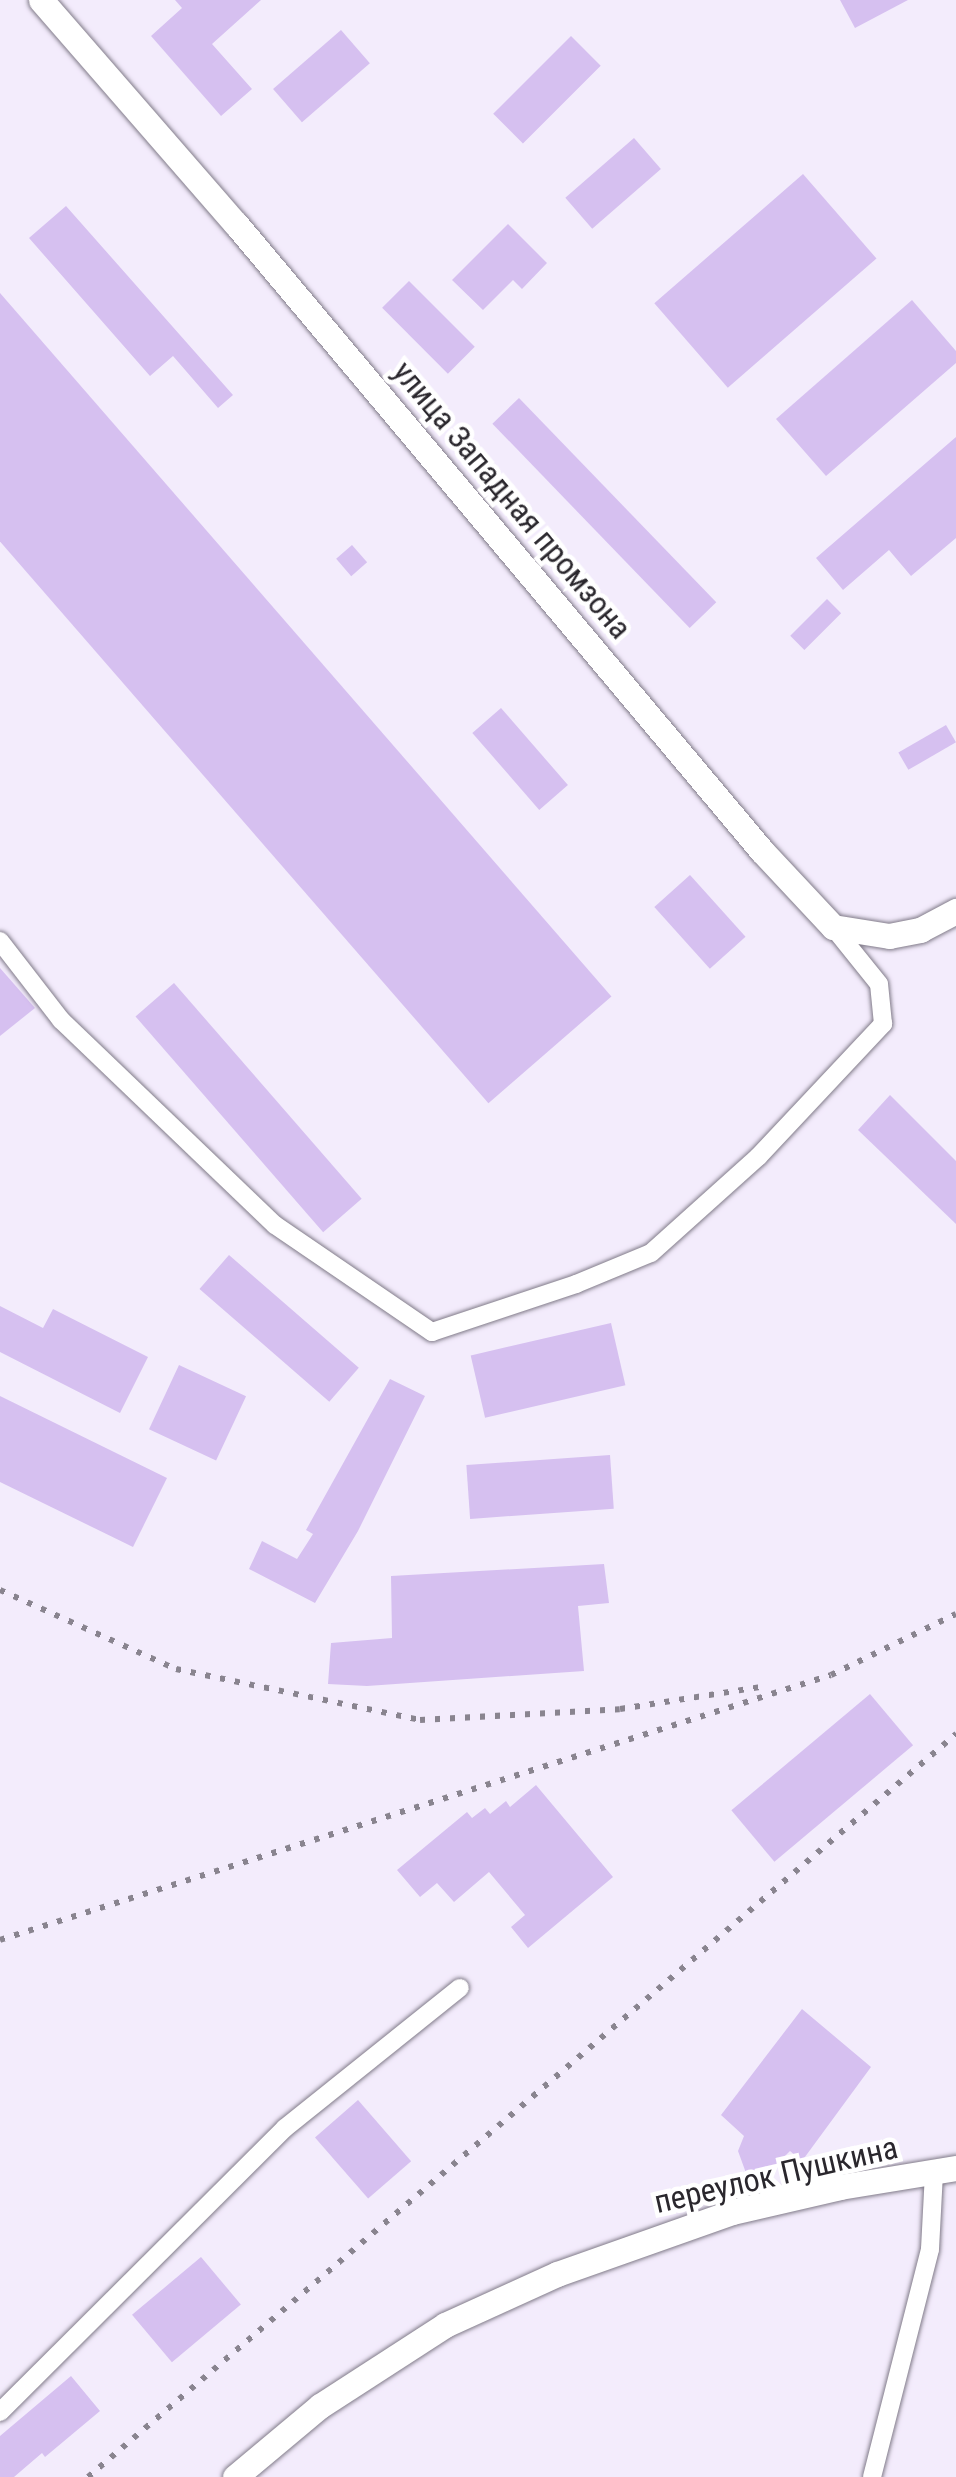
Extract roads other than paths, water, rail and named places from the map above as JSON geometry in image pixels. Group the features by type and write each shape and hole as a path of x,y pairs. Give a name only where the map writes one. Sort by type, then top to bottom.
{"street":[{"name":"улица Западная промзона","path":"49,9 558,604 762,851 833,927"},
{"path":"833,927 889,936 920,930 956,910"},
{"path":"0,941 62,1020 275,1226 432,1332 576,1284 650,1253 758,1157 883,1024 879,984 833,927"},
{"path":"0,2412 285,2128 460,1988"},
{"path":"872,2477 930,2250 945,2170"},
{"name":"переулок Пушкина","path":"235,2477 320,2406 444,2326 557,2274 732,2212 840,2187 945,2170"}],"railway":[{"path":"0,1590 176,1669 420,1720 620,1709 761,1687"},
{"path":"0,1940 831,1675 956,1614"},
{"path":"88,2477 956,1734"}]}
